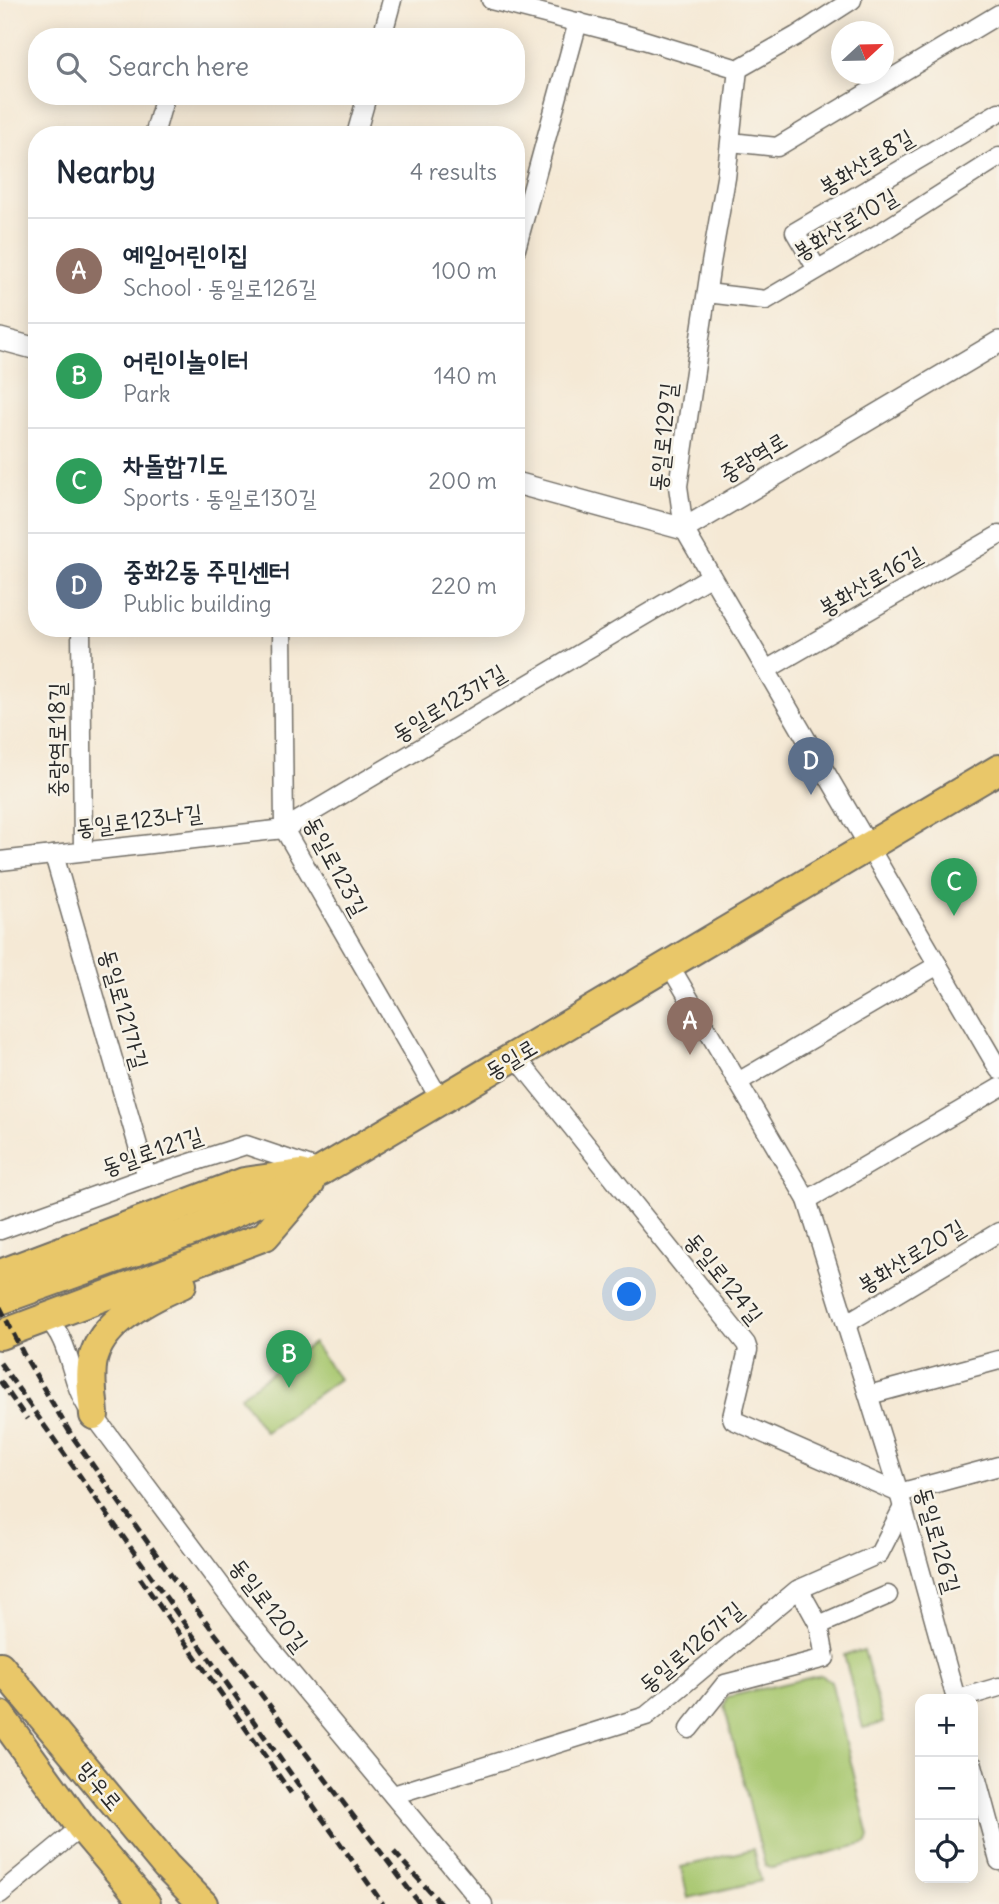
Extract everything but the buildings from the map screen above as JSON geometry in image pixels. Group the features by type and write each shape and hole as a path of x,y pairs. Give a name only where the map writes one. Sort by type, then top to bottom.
{"main road":[{"name":"동일로","path":"0,1300 207,1225 321,1171 999,769"},
{"path":"94,1415 92,1361 105,1336 124,1318 161,1293 236,1261 265,1236 321,1171"},
{"path":"0,1274 244,1182 321,1171"},
{"path":"0,1335 265,1236"},
{"name":"망우로","path":"0,1666 166,1866 203,1904"},
{"name":"망우로","path":"0,1715 81,1827 146,1904"}],"street":[{"path":"384,28 392,0"},
{"path":"491,0 634,37 738,69 852,0"},
{"path":"731,142 777,147 999,14"},
{"path":"525,216 578,22"},
{"name":"동일로129길","path":"738,69 731,142 678,486 684,529 999,1070"},
{"path":"157,126 162,105"},
{"path":"359,126 364,105"},
{"name":"봉화산로8길","path":"817,269 795,232 999,112"},
{"name":"봉화산로10길","path":"707,293 766,300 883,231 999,157"},
{"path":"0,339 28,347"},
{"name":"중랑역로","path":"684,529 999,342"},
{"path":"525,485 684,529"},
{"name":"봉화산로16길","path":"766,670 999,535"},
{"name":"동일로123가길","path":"284,829 711,576"},
{"name":"중랑역로18길","path":"81,637 83,851"},
{"name":"동일로123길","path":"282,637 284,829 441,1101"},
{"name":"동일로123나길","path":"0,860 284,829"},
{"name":"동일로121가길","path":"54,855 147,1177"},
{"name":"동일로126길","path":"670,965 807,1200 848,1323 956,1694"},
{"path":"738,1082 938,965"},
{"name":"동일로124길","path":"516,1057 746,1344 748,1350 733,1420 901,1500"},
{"path":"807,1200 999,1088"},
{"name":"동일로121길","path":"0,1230 246,1145 321,1171"},
{"name":"봉화산로20길","path":"848,1323 999,1232"},
{"name":"동일로120길","path":"46,1318 58,1331 79,1392 94,1415 243,1615 482,1904"},
{"path":"869,1395 999,1360"},
{"path":"901,1500 999,1466"},
{"name":"동일로126가길","path":"393,1795 646,1716 799,1589 879,1554 901,1500"},
{"path":"689,1730 725,1685 824,1660 826,1654 819,1625 799,1589"},
{"path":"819,1625 888,1595"},
{"path":"974,1694 999,1687"},
{"path":"978,1783 999,1861"},
{"path":"0,1894 81,1827"}],"green space":[{"path":"313,1343 339,1379 265,1432 240,1396"},
{"path":"864,1650 883,1723 863,1728 844,1655"},
{"path":"821,1675 831,1681 869,1836 867,1843 772,1868 765,1865 724,1706 727,1697"},
{"path":"753,1849 761,1881 688,1898 681,1867"}],"railway":[{"path":"0,1307 24,1355 72,1436 173,1578 420,1904"},
{"path":"0,1363 383,1904"},
{"path":"0,1381 27,1419"},
{"path":"140,1578 291,1793"},
{"path":"394,1852 441,1904"}],"place":[{"name":"중화2동 주민센터","path":"811,795"},
{"name":"차돌합기도","path":"954,916"},
{"name":"예일어린이집","path":"690,1055"},
{"name":"어린이놀이터","path":"289,1388"}]}
